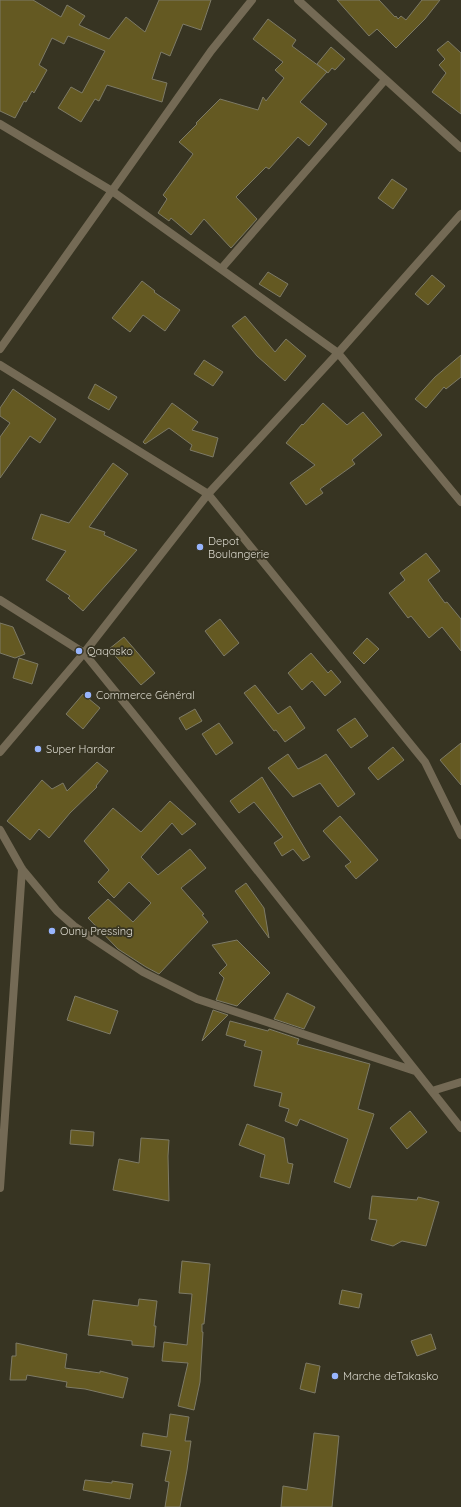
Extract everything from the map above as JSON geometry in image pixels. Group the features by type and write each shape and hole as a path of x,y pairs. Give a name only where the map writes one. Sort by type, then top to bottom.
{"street":[{"path":"0,349 211,51 252,0"},
{"path":"298,0 461,148"},
{"path":"221,269 385,80"},
{"path":"0,124 112,191 338,353 459,496"},
{"path":"0,752 84,653 208,494 338,353 461,214"},
{"path":"0,365 208,494 425,762 461,836"},
{"path":"0,600 84,653 144,726 461,1128"},
{"path":"0,830 22,869 57,911 74,926 142,972 197,999 416,1071"},
{"path":"0,1188 22,869"},
{"path":"432,1091 461,1082"}],"building":[{"path":"0,0 33,0 61,17 67,5 85,16 79,25 109,39 126,17 145,32 159,0 211,0 201,30 183,24 170,56 161,52 152,79 167,83 162,102 107,85 99,101 95,99 81,122 58,108 71,87 82,93 105,51 68,36 64,44 52,38 39,65 47,70 34,93 32,91 26,102 24,101 15,118 0,111"},
{"path":"337,0 379,0 395,17 396,16 398,19 401,16 406,20 422,0 440,0 425,19 396,48 377,29 369,36"},
{"path":"268,19 296,40 292,46 327,72 300,102 327,124 309,146 298,137 269,169 266,167 236,197 257,219 231,248 204,219 191,235 171,218 169,221 158,213 167,199 163,195 193,154 179,142 197,124 196,123 220,99 258,110 263,97 266,101 284,78 275,70 283,62 253,39"},
{"path":"448,41 461,53 461,114 432,92 446,73 439,65 445,59 437,50"},
{"path":"331,47 345,59 335,70 332,68 328,73 317,64"},
{"path":"392,179 407,189 393,209 378,198"},
{"path":"268,272 288,284 280,297 259,284"},
{"path":"432,275 445,286 428,305 415,294"},
{"path":"142,281 155,291 154,292 180,310 165,331 143,315 130,332 112,318"},
{"path":"245,316 275,352 286,339 306,356 285,381 257,356 232,326"},
{"path":"461,355 461,377 446,389 444,387 426,408 415,399 435,377"},
{"path":"204,360 223,372 213,386 194,374"},
{"path":"95,384 117,397 109,410 88,398"},
{"path":"13,389 56,419 40,443 30,436 0,478 0,437 10,423 0,416 0,408"},
{"path":"172,403 198,422 192,430 218,438 213,457 190,450 192,445 169,428 145,444 143,442"},
{"path":"323,403 347,425 363,412 382,435 352,460 355,464 320,489 323,493 306,505 290,483 315,465 286,443"},
{"path":"113,463 128,474 89,527 105,532 104,535 137,550 83,611 68,598 70,596 46,580 66,551 32,539 41,514 69,523"},
{"path":"426,553 440,571 428,580 445,603 447,602 461,619 461,651 442,627 429,638 411,616 408,618 389,593 405,580 400,573"},
{"path":"220,619 239,643 224,656 205,631"},
{"path":"0,623 13,627 25,654 15,658 0,653"},
{"path":"124,637 155,673 141,685 109,649"},
{"path":"367,638 379,649 364,664 353,653"},
{"path":"311,653 328,673 331,670 341,682 325,696 312,681 302,690 288,673"},
{"path":"19,658 38,664 32,684 13,678"},
{"path":"255,685 278,714 290,706 305,728 285,742 276,730 274,731 244,693"},
{"path":"83,694 100,708 83,729 66,714"},
{"path":"195,709 202,721 186,730 179,718"},
{"path":"355,718 368,736 351,748 337,730"},
{"path":"219,723 233,743 216,755 202,734"},
{"path":"461,743 461,785 440,760"},
{"path":"393,747 404,760 378,780 368,768"},
{"path":"288,754 298,769 326,754 355,794 338,807 320,783 293,797 268,768"},
{"path":"97,762 108,771 96,786 97,787 70,813 49,838 39,829 30,840 7,821 42,780 52,789 63,783 67,791"},
{"path":"262,777 310,857 303,861 293,849 282,856 274,843 283,837 254,802 239,813 230,801"},
{"path":"170,801 196,824 182,835 172,823 141,857 158,875 190,849 206,868 181,888 204,914 202,915 208,922 159,974 118,949 88,918 108,899 133,922 151,903 129,882 114,898 98,882 109,870 84,841 113,808 141,832"},
{"path":"340,816 378,860 356,879 345,866 351,862 323,831"},
{"path":"246,883 264,908 269,938 235,891"},
{"path":"237,940 270,973 237,1006 216,1000 224,978 219,973 227,965 212,945"},
{"path":"287,993 315,1007 304,1029 274,1019"},
{"path":"75,996 118,1011 110,1034 67,1020"},
{"path":"213,1010 228,1015 202,1041"},
{"path":"230,1021 268,1031 269,1029 299,1039 297,1044 370,1064 358,1109 374,1114 350,1188 334,1182 348,1139 300,1119 297,1126 285,1121 289,1109 279,1106 282,1093 254,1086 262,1051 244,1046 246,1041 226,1035"},
{"path":"410,1111 427,1132 407,1149 390,1128"},
{"path":"247,1124 284,1138 288,1163 293,1164 289,1184 260,1177 265,1155 239,1145"},
{"path":"71,1130 94,1132 93,1146 70,1144"},
{"path":"141,1138 169,1140 169,1201 113,1190 119,1159 139,1163"},
{"path":"372,1196 417,1200 418,1197 439,1202 426,1246 402,1241 393,1246 371,1240 377,1220 369,1219"},
{"path":"182,1261 210,1264 204,1324 202,1324 203,1332 200,1382 194,1410 178,1406 188,1363 162,1361 164,1342 187,1345 192,1294 179,1293"},
{"path":"342,1290 362,1294 359,1308 339,1304"},
{"path":"139,1299 157,1301 154,1326 156,1326 154,1347 132,1345 132,1341 88,1335 93,1300 138,1306"},
{"path":"431,1334 436,1349 417,1356 411,1341"},
{"path":"16,1343 67,1354 65,1368 100,1373 100,1371 128,1378 123,1398 85,1389 66,1387 67,1382 27,1375 26,1380 10,1380 12,1356 16,1356"},
{"path":"306,1363 320,1366 315,1393 300,1389"},
{"path":"170,1414 189,1417 185,1441 191,1441 180,1507 165,1507 169,1482 165,1481 171,1451 141,1446 143,1433 167,1437"},
{"path":"314,1433 339,1436 332,1507 281,1507 283,1486 307,1490"},
{"path":"85,1480 112,1483 112,1481 133,1484 130,1499 83,1490"}],"place":[{"name":"Depot Boulangerie","path":"200,547"},
{"name":"Qaqasko","path":"79,651"},
{"name":"Commerce Général","path":"88,695"},
{"name":"Super Hardar","path":"38,749"},
{"name":"Ouny Pressing","path":"52,931"},
{"name":"Marche deTakasko","path":"335,1376"}]}
